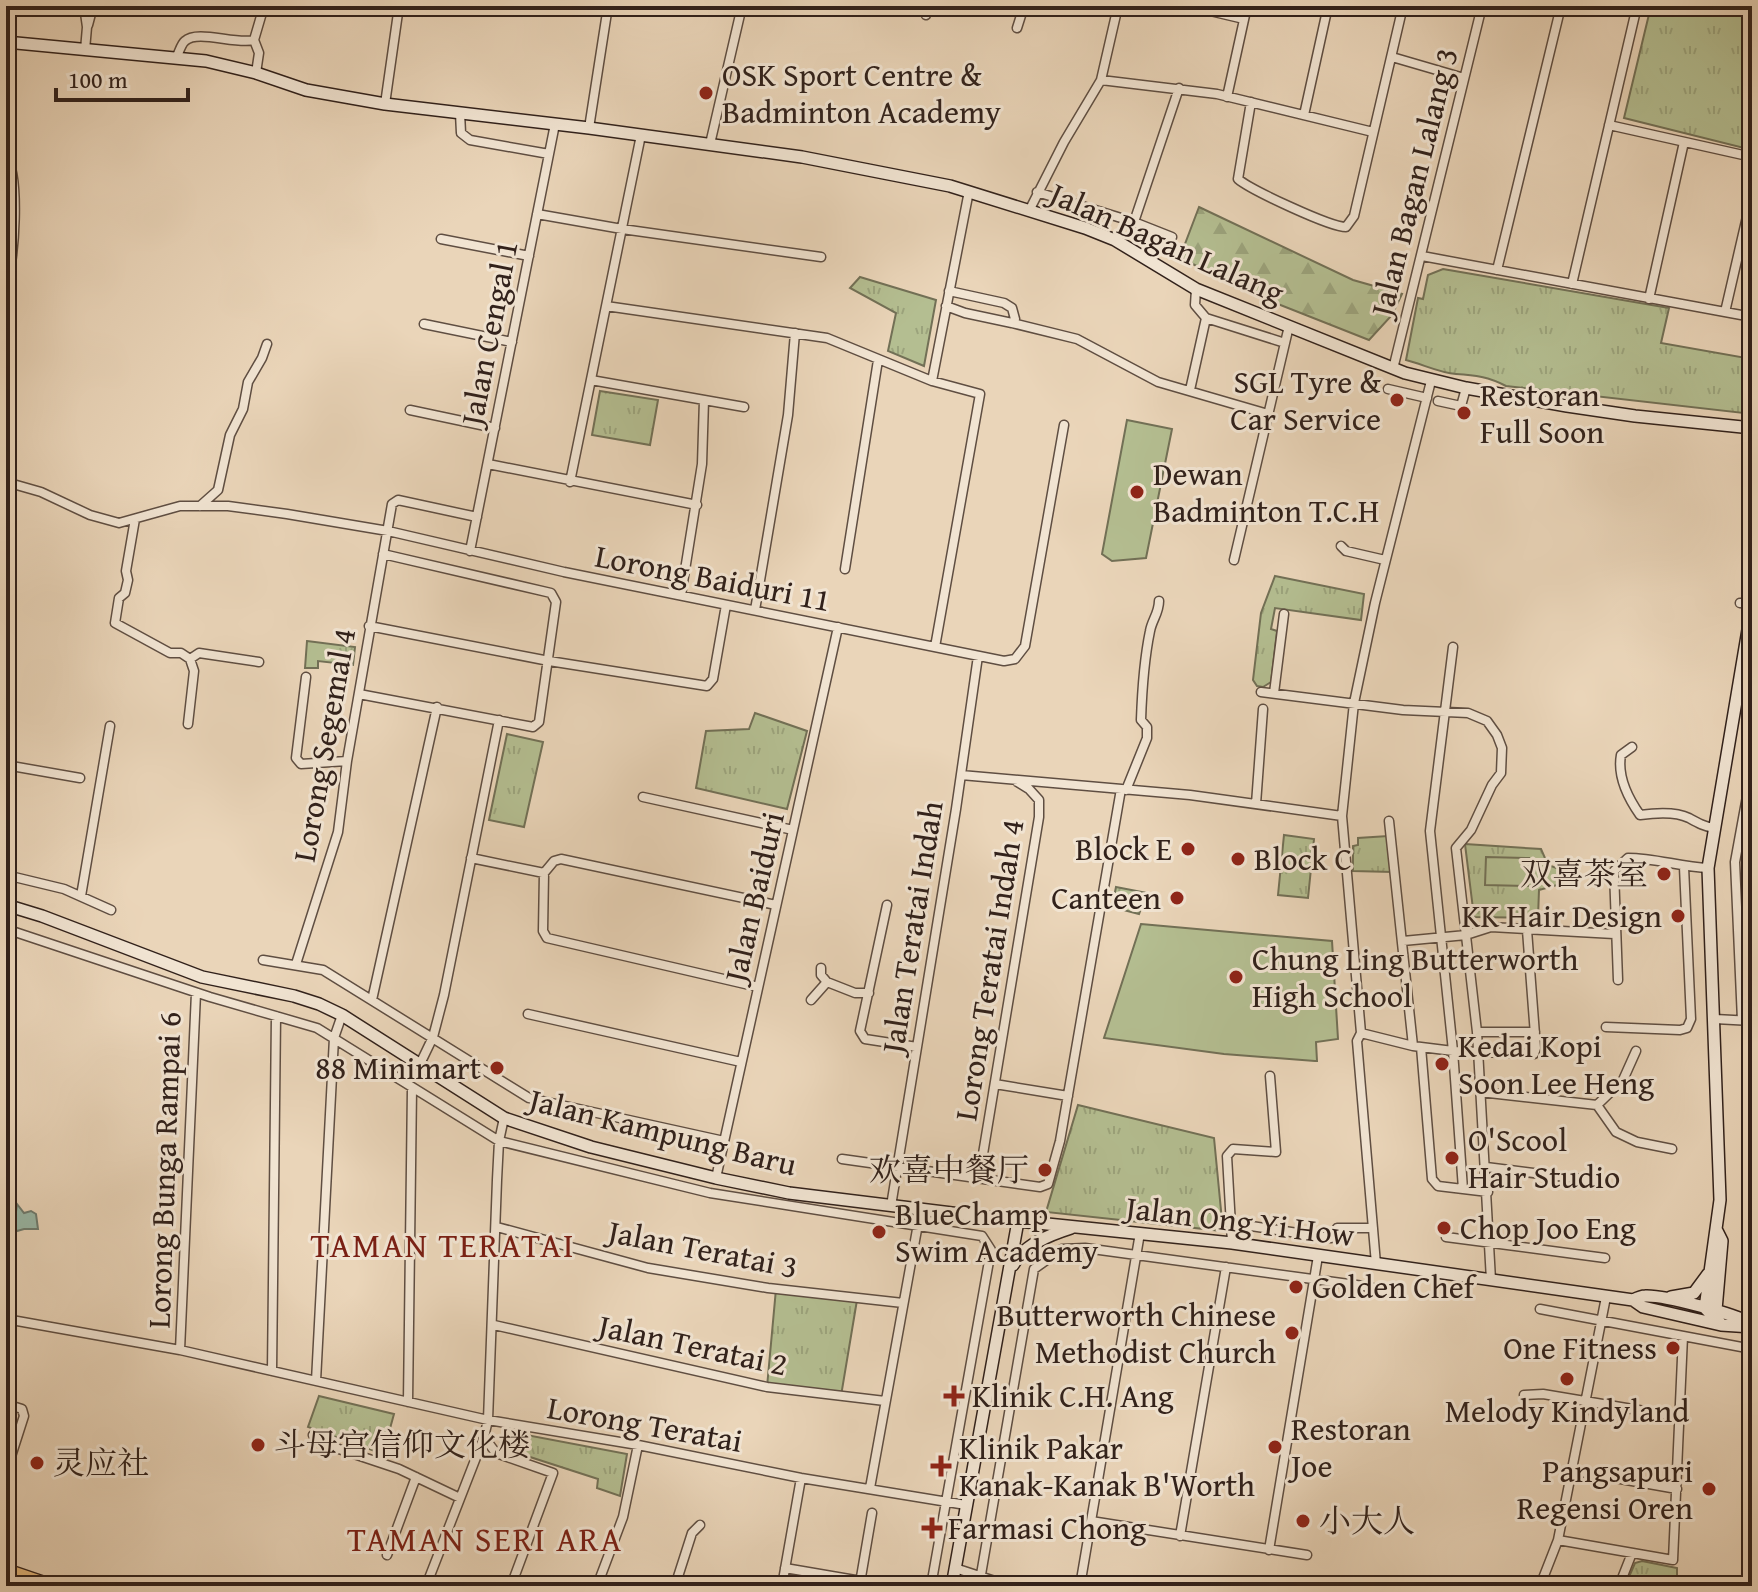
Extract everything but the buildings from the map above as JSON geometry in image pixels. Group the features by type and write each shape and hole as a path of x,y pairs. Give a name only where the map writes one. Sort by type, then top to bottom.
{"main road":[{"name":"Jalan Bagan Lalang","path":"6,42 224,65 306,90 385,104 835,162 969,191 1115,240 1196,289 1431,381 1635,416 1750,426"},
{"path":"1711,1310 1710,1270 1713,1239 1717,1231 1720,1178 1708,868 1749,645 1748,604"},
{"name":"Jalan Kampung Baru","path":"6,905 202,977 319,1004 342,1015 504,1118 591,1147 789,1193 1018,1221"},
{"path":"952,1586 1018,1221"},
{"name":"Jalan Ong Yi How","path":"1018,1221 1232,1243 1606,1297 1633,1300 1644,1296 1659,1298 1711,1310 1726,1321"},
{"path":"1009,1271 1019,1254 1053,1234 1075,1227"},
{"path":"1717,1231 1722,1241 1719,1292 1726,1321 1752,1326"},
{"path":"1659,1298 1694,1293 1710,1270"},
{"path":"1711,1310 1719,1292"},
{"name":"Jalan Ong Yi How","path":"1633,1300 1643,1307 1726,1321"},
{"path":"1683,1316 1711,1310"},
{"path":"6,1570 53,1586"},
{"path":"6,1583 15,1586"}],"street":[{"path":"84,6 87,27"},
{"path":"85,50 93,6"},
{"path":"256,73 259,53 254,40 264,6"},
{"path":"385,104 399,6"},
{"path":"589,128 608,6"},
{"path":"710,144 742,6"},
{"path":"1017,28 1024,6"},
{"path":"1030,209 1101,80 1118,6"},
{"path":"1227,97 1247,6"},
{"path":"1304,115 1328,6"},
{"path":"1251,102 1238,179 1340,227 1346,227 1354,216 1403,6"},
{"name":"Jalan Bagan Lalang 3","path":"1400,391 1399,371 1422,256 1482,6"},
{"path":"1497,270 1561,6"},
{"path":"1572,284 1637,6"},
{"path":"1194,7 1244,19"},
{"path":"176,58 186,40 196,36 244,43 254,40"},
{"path":"1392,57 1464,78"},
{"path":"1101,80 1179,88 1227,97 1373,132"},
{"path":"1134,222 1179,88"},
{"path":"460,113 461,133 470,140 549,154"},
{"name":"Jalan Cengal 1","path":"470,551 555,124"},
{"path":"1609,125 1752,157"},
{"path":"570,482 641,135"},
{"path":"1649,299 1684,142"},
{"path":"6,157 12,165 14,248 6,284"},
{"path":"932,381 969,191"},
{"name":"Jalan Bagan Lalang","path":"1037,192 1172,237"},
{"path":"1725,312 1752,195"},
{"path":"537,214 821,257"},
{"path":"441,239 529,256"},
{"path":"1422,256 1752,317"},
{"path":"1196,289 1195,305 1206,318 1285,343"},
{"path":"949,291 1004,303 1015,313 1012,323"},
{"path":"606,306 838,341 932,381 980,394 935,647"},
{"path":"946,306 1077,339 1158,382 1268,414"},
{"path":"1190,390 1206,318"},
{"path":"424,324 512,342"},
{"path":"1234,560 1289,326"},
{"path":"755,610 788,415 795,333"},
{"path":"200,506 218,490 230,435 243,409 248,382 267,344"},
{"path":"845,569 878,360"},
{"path":"591,380 744,407"},
{"path":"1376,1264 1357,1041 1361,1033 1342,816 1354,703 1385,560 1431,381"},
{"path":"1451,385 1443,402 1461,406 1466,388"},
{"path":"1388,389 1427,398"},
{"path":"681,595 702,464 704,400"},
{"path":"410,410 495,428"},
{"name":"Lorong Baiduri 11","path":"6,482 41,492 90,515 119,523 180,506 228,506 388,531 470,551 1004,661 1015,659 1025,646 1064,425"},
{"path":"488,464 697,505"},
{"path":"218,490 228,506"},
{"name":"Lorong Segemal 4","path":"296,964 338,832 369,626 392,504 398,500 477,517"},
{"path":"135,519 126,571 128,580 125,593 119,598 115,623 170,653 181,653 190,659 194,671 188,724"},
{"path":"1341,546 1346,551 1385,560"},
{"path":"359,694 533,727 539,722 556,602 551,593 383,554"},
{"path":"995,1084 1068,1096 1124,790 1147,738 1147,727 1141,720 1141,706 1151,626 1159,611 1159,601"},
{"path":"369,626 549,661 707,686 713,679 726,605"},
{"path":"1274,693 1284,614"},
{"name":"Jalan Baiduri","path":"716,1178 838,627"},
{"path":"1453,647 1430,831 1453,1051 1463,1189"},
{"path":"190,659 199,653 259,662"},
{"name":"Jalan Teratai Indah","path":"891,1206 978,656"},
{"path":"306,677 296,758 301,764 347,761"},
{"path":"1261,692 1403,710 1468,713 1487,721 1497,735 1502,748 1501,773 1471,830 1456,848 1477,1032 1491,1280"},
{"path":"372,1000 437,707"},
{"path":"1256,804 1263,709"},
{"path":"420,1064 433,1037 499,720"},
{"path":"81,896 106,735 110,726"},
{"path":"1632,747 1621,755 1619,765 1632,804 1640,815 1659,813 1686,817 1698,825 1714,828"},
{"path":"6,765 80,778"},
{"path":"1715,1019 1747,1021 1735,862 1752,769"},
{"path":"961,775 1190,795 1342,816"},
{"name":"Lorong Teratai Indah 4","path":"979,1178 1039,817 1039,800 1016,781"},
{"path":"643,797 793,830"},
{"path":"1389,821 1432,1179 1438,1186 1488,1192"},
{"path":"471,858 546,869 561,859 776,905"},
{"path":"1618,980 1614,871 1628,858 1648,858 1684,867 1708,868"},
{"path":"1606,1027 1687,1028 1691,1019 1684,867"},
{"path":"546,869 543,931 547,938 758,987"},
{"path":"6,875 64,889 111,910"},
{"path":"887,905 860,1031 865,1039 917,1047"},
{"path":"1403,941 1466,935 1491,927 1614,934"},
{"path":"6,929 196,993 317,1028 499,1141 710,1193 982,1236 991,1250 931,1586"},
{"path":"1361,1033 1417,1047 1534,1054 1527,930"},
{"path":"263,960 323,970 529,1098 724,1141"},
{"path":"821,968 821,975 827,982 855,993 869,993"},
{"path":"811,1000 827,982"},
{"name":"Lorong Bunga Rampai 6","path":"180,1350 196,993"},
{"path":"855,993 866,1007"},
{"path":"528,1014 741,1062"},
{"path":"316,1381 334,1038 342,1015"},
{"path":"272,1371 276,1016"},
{"path":"1477,1032 1535,1032"},
{"path":"1597,1105 1623,1080 1636,1051"},
{"path":"1232,1243 1227,1156 1233,1149 1276,1152 1270,1076"},
{"path":"408,1402 412,1088"},
{"path":"1480,1092 1597,1105 1616,1132 1637,1142 1672,1149"},
{"name":"Jalan Kampung Baru","path":"842,1159 1040,1187 1048,1184 1068,1096"},
{"path":"426,1586 488,1420 499,1141 504,1118"},
{"path":"1486,1167 1596,1181"},
{"path":"1231,1223 1331,1238"},
{"path":"870,1488 918,1224"},
{"name":"Jalan Teratai 3","path":"497,1227 648,1268 768,1288 903,1303"},
{"path":"1269,1550 1314,1278 1337,1228 1373,1228"},
{"path":"1080,1586 1140,1233"},
{"path":"1446,1237 1605,1258"},
{"name":"Jalan Ong Yi How","path":"980,1581 1034,1269 1062,1249 1085,1248 1371,1287"},
{"path":"1180,1536 1226,1267"},
{"path":"1540,1586 1558,1540 1606,1297"},
{"path":"1540,1309 1752,1349"},
{"name":"Lorong Teratai","path":"6,1319 180,1350 488,1420 966,1505"},
{"name":"Jalan Teratai 2","path":"494,1325 767,1387 885,1401"},
{"path":"1558,1540 1673,1560 1683,1336"},
{"path":"1524,1395 1543,1394 1680,1417"},
{"path":"6,1404 22,1409 24,1416 6,1472"},
{"path":"313,1435 336,1448 399,1469 460,1498"},
{"path":"484,1437 496,1453 553,1473 511,1586"},
{"path":"597,1586 623,1517 638,1445"},
{"path":"1570,1470 1677,1489"},
{"path":"387,1555 416,1477"},
{"path":"782,1586 801,1478"},
{"path":"785,1568 860,1584 872,1513"},
{"path":"1091,1521 1307,1555"},
{"path":"675,1586 692,1533 700,1525"},
{"path":"1619,1586 1632,1553"},
{"path":"955,1568 980,1581 1010,1586"}],"green space":[{"path":"1651,6 1752,6 1752,150 1624,118"},
{"path":"1199,207 1353,280 1402,294 1392,315 1369,340 1235,287 1180,257"},
{"path":"1443,269 1669,308 1661,343 1752,359 1752,414 1506,386 1406,360 1418,298 1423,299 1428,275"},
{"path":"860,277 936,300 924,366 888,351 896,313 850,288"},
{"path":"600,391 658,400 650,445 592,435"},
{"name":"Dewan Badminton T.C.H","path":"1127,420 1172,429 1146,558 1112,561 1102,554"},
{"path":"1275,576 1364,594 1361,620 1275,608 1271,629 1277,631 1271,682 1263,687 1257,686 1253,680 1261,613"},
{"path":"307,641 355,647 353,665 318,661 318,668 305,668"},
{"path":"755,713 807,731 787,809 696,788 706,731 749,729"},
{"path":"507,734 543,742 524,827 489,820"},
{"path":"1284,835 1314,839 1308,898 1278,895"},
{"path":"1388,836 1392,872 1353,871 1353,846 1358,845 1358,838"},
{"path":"1465,844 1541,849 1548,865 1562,870 1576,870 1573,887 1557,885 1539,890 1538,918 1474,917"},
{"path":"1486,857 1529,858 1528,886 1485,885"},
{"path":"1116,887 1147,893 1139,914 1112,907"},
{"path":"1141,924 1332,941 1338,1039 1316,1042 1315,1061 1224,1054 1104,1038"},
{"path":"1078,1105 1214,1138 1223,1231 1046,1212"},
{"path":"776,1289 857,1300 841,1396 767,1387"},
{"path":"319,1396 394,1414 383,1454 308,1427"},
{"path":"505,1431 627,1454 620,1496 597,1488 598,1479 499,1447"},
{"path":"1642,1561 1677,1568 1677,1586 1625,1586 1635,1563"}],"shaded area":[{"path":"17,1204 24,1213 31,1211 36,1214 38,1229 17,1231 14,1227"}],"place":[{"name":"OSK Sport Centre & Badminton Academy","path":"706,93"},
{"name":"SGL Tyre & Car Service","path":"1397,400"},
{"name":"Restoran Full Soon","path":"1464,413"},
{"name":"Dewan Badminton T.C.H","path":"1137,492"},
{"name":"Block E","path":"1188,849"},
{"name":"Block C","path":"1238,859"},
{"name":"双喜茶室","path":"1664,874"},
{"name":"Canteen","path":"1177,898"},
{"name":"KK Hair Design","path":"1678,916"},
{"name":"Chung Ling Butterworth High School","path":"1236,977"},
{"name":"Kedai Kopi Soon Lee Heng","path":"1442,1064"},
{"name":"88 Minimart","path":"497,1068"},
{"name":"O'Scool Hair Studio","path":"1452,1158"},
{"name":"欢喜中餐厅","path":"1045,1170"},
{"name":"Chop Joo Eng","path":"1444,1228"},
{"name":"BlueChamp Swim Academy","path":"879,1232"},
{"name":"Golden Chef","path":"1296,1287"},
{"name":"Butterworth Chinese Methodist Church","path":"1292,1333"},
{"name":"One Fitness","path":"1673,1348"},
{"name":"Melody Kindyland","path":"1567,1379"},
{"name":"Klinik C.H. Ang","path":"954,1396"},
{"name":"斗母宫信仰文化楼","path":"258,1445"},
{"name":"Restoran Joe","path":"1275,1447"},
{"name":"灵应社","path":"37,1463"},
{"name":"Klinik Pakar Kanak-Kanak B'Worth","path":"941,1466"},
{"name":"Pangsapuri Regensi Oren","path":"1709,1489"},
{"name":"小大人","path":"1303,1521"},
{"name":"Farmasi Chong","path":"932,1528"}],"district":[{"name":"TAMAN TERATAI","path":"443,1245"},
{"name":"TAMAN SERI ARA","path":"485,1539"}]}
